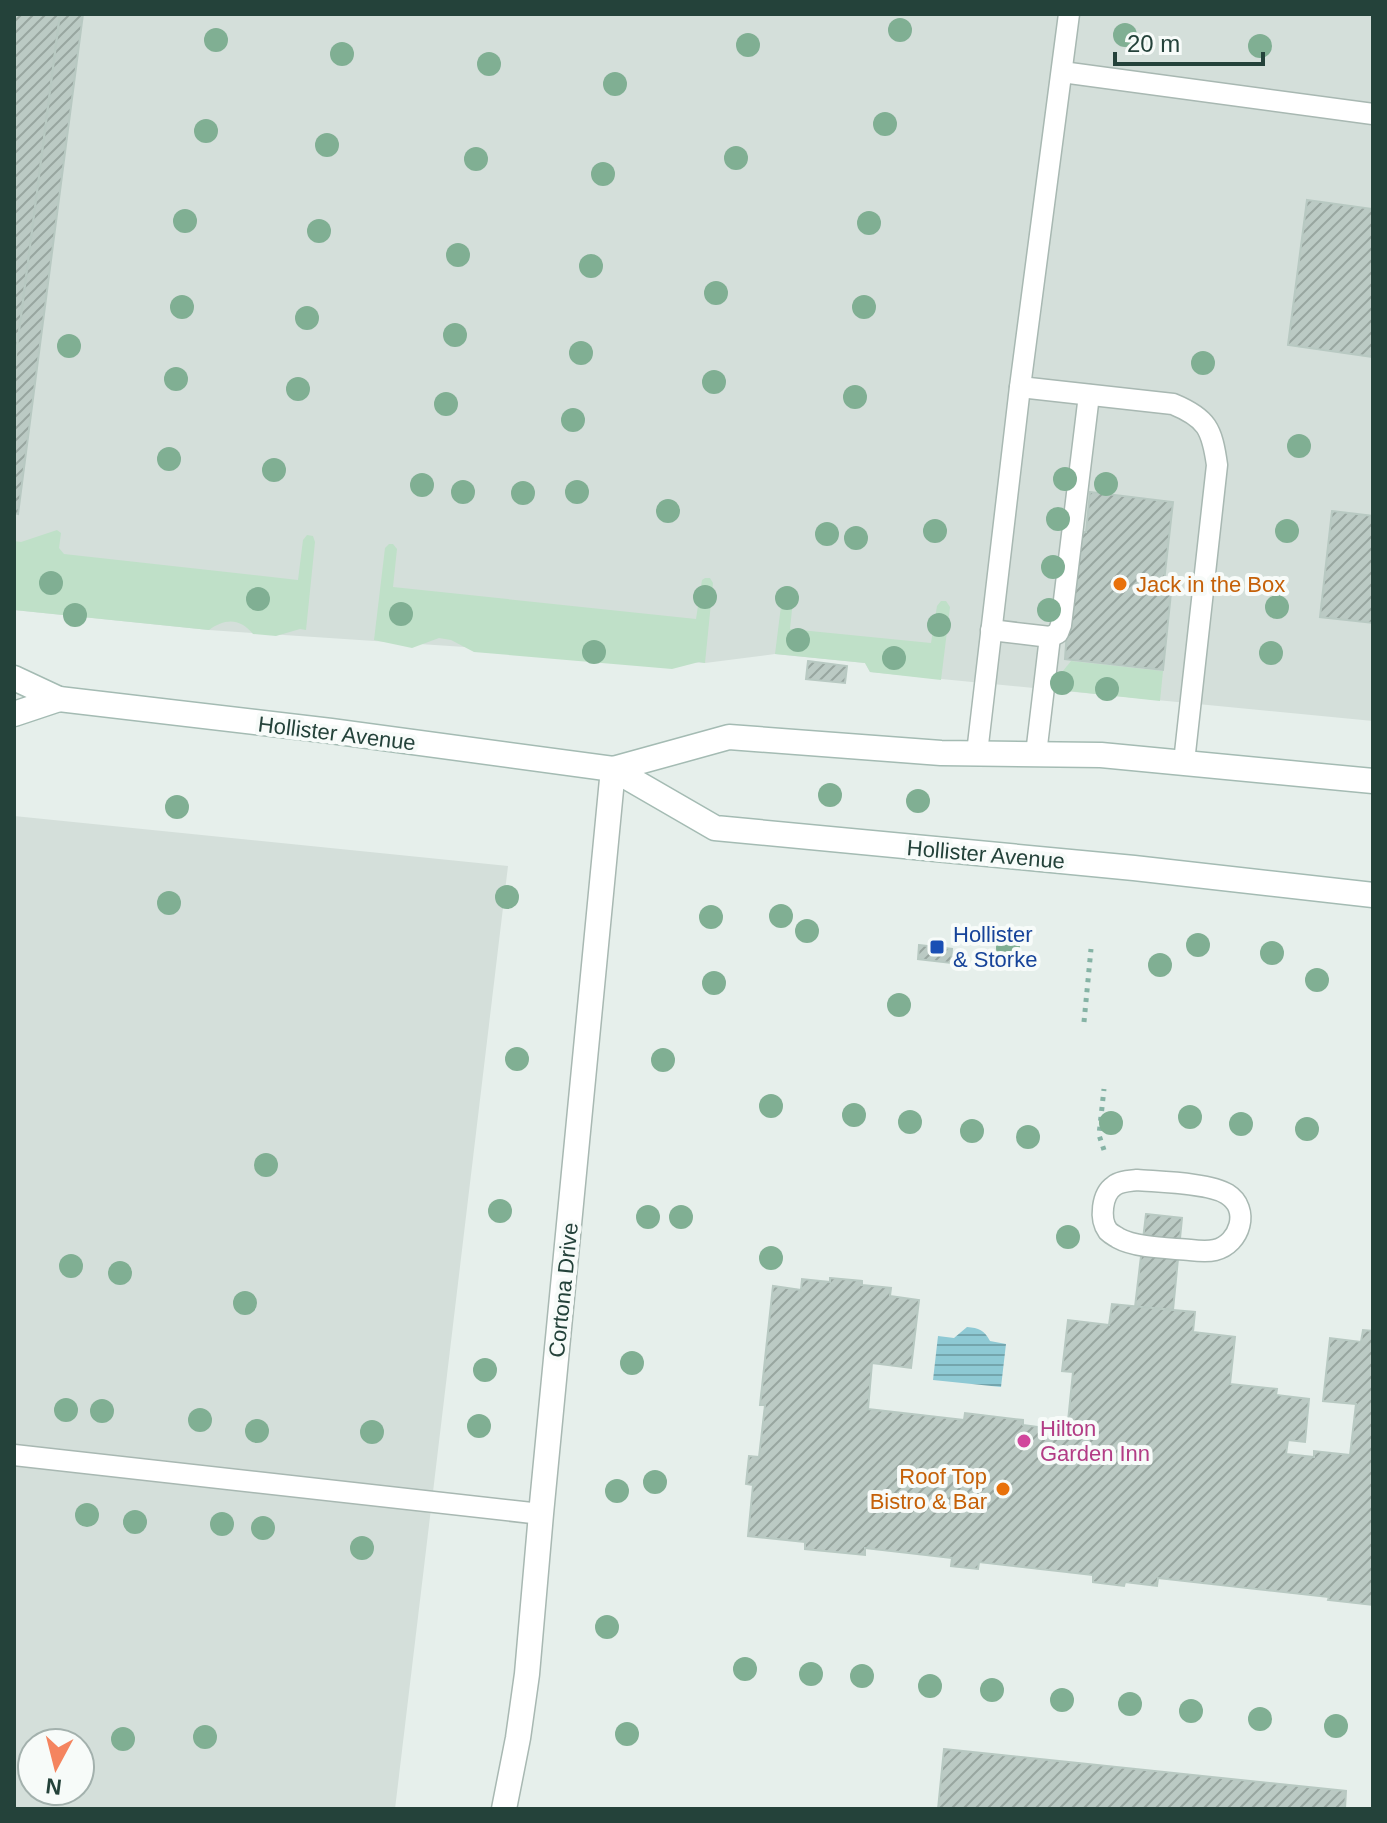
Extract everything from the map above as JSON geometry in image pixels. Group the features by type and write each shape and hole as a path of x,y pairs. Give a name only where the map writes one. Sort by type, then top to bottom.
{"main road":[{"name":"Hollister Avenue","path":"14,678 59,699 613,769 715,828 1134,868 1373,895"},
{"name":"Hollister Avenue","path":"14,714 59,699"},
{"name":"Hollister Avenue","path":"613,769 729,737 941,753 1101,755 1373,781"},
{"name":"Cortona Drive","path":"504,1809 527,1674 613,769"},
{"path":"1278,884 1373,912"}],"lane":[{"path":"977,753 1020,387 1069,14"},
{"path":"1062,72 1373,114"},
{"path":"1020,387 1173,404 1192,412 1206,426 1214,444 1217,465 1184,762"},
{"path":"991,630 1050,637 1058,633 1089,395"},
{"path":"1036,754 1050,637"},
{"path":"1137,1180 1224,1192 1235,1200 1240,1210 1240,1221 1238,1232 1230,1242 1216,1250 1201,1251 1120,1239 1108,1231 1103,1218 1104,1208 1112,1186 1137,1180"},
{"path":"14,1455 541,1514"}],"path":[{"path":"1084,1022 1091,949"},
{"path":"1104,1089 1099,1135 1104,1151"}],"shaded area":[{"path":"14,14 1373,14 1373,721 870,672 865,663 775,654 705,663 209,630 14,610"},
{"path":"14,816 508,866 395,1809 14,1809"}],"green space":[{"path":"57,530 61,533 59,548 64,554 298,580 303,540 307,535 313,536 315,542 306,630 276,636 253,634 243,625 232,622 221,623 209,630 14,610 14,541 21,542"},
{"path":"389,544 397,549 393,587 696,619 702,580 710,578 713,583 705,663 672,669 474,652 451,640 439,638 412,648 374,640 385,548"},
{"path":"785,586 791,586 794,590 790,629 931,643 937,606 941,601 946,601 950,607 941,680 870,672 865,663 775,654"},
{"path":"1071,661 1163,671 1160,701 1059,690 1059,679"}],"water":[{"path":"967,1327 981,1330 990,1341 1006,1344 1001,1387 933,1380 938,1336 954,1338"}],"building":[{"path":"14,14 60,14 14,371"},
{"path":"60,14 83,14 18,514 14,513 14,371"},
{"path":"1307,200 1373,209 1373,357 1288,345"},
{"path":"1090,492 1173,502 1164,582 1172,583 1163,670 1065,659 1074,532 1086,532"},
{"path":"1332,511 1373,516 1373,623 1320,617"},
{"path":"808,661 847,666 845,683 806,679"},
{"path":"919,945 952,949 951,963 918,959"},
{"path":"1146,1214 1182,1218 1173,1310 1135,1307"},
{"name":"Hilton Garden Inn","path":"830,1278 891,1288 890,1296 919,1300 911,1368 872,1363 868,1409 964,1420 965,1413 1023,1420 1023,1425 1067,1431 1073,1372 1062,1371 1068,1320 1109,1325 1112,1304 1195,1312 1193,1332 1235,1337 1230,1384 1277,1389 1276,1395 1309,1399 1305,1442 1288,1440 1286,1454 1314,1457 1314,1451 1350,1455 1356,1404 1323,1401 1330,1338 1361,1342 1363,1330 1373,1331 1373,1605 1328,1600 1329,1597 1158,1578 1157,1586 1125,1582 1124,1586 1093,1582 1093,1575 979,1562 978,1569 951,1566 952,1558 865,1548 865,1555 805,1549 805,1542 748,1536 753,1485 746,1484 749,1456 759,1457 765,1405 760,1405 773,1286 801,1290 802,1279 830,1282"},
{"path":"944,1749 1346,1791 1345,1809 938,1809"}],"place":[{"name":"Jack in the Box","path":"1120,584"},
{"name":"Hollister & Storke","path":"937,947"},
{"name":"Hilton Garden Inn","path":"1024,1441"},
{"name":"Roof Top Bistro & Bar","path":"1003,1489"}]}
